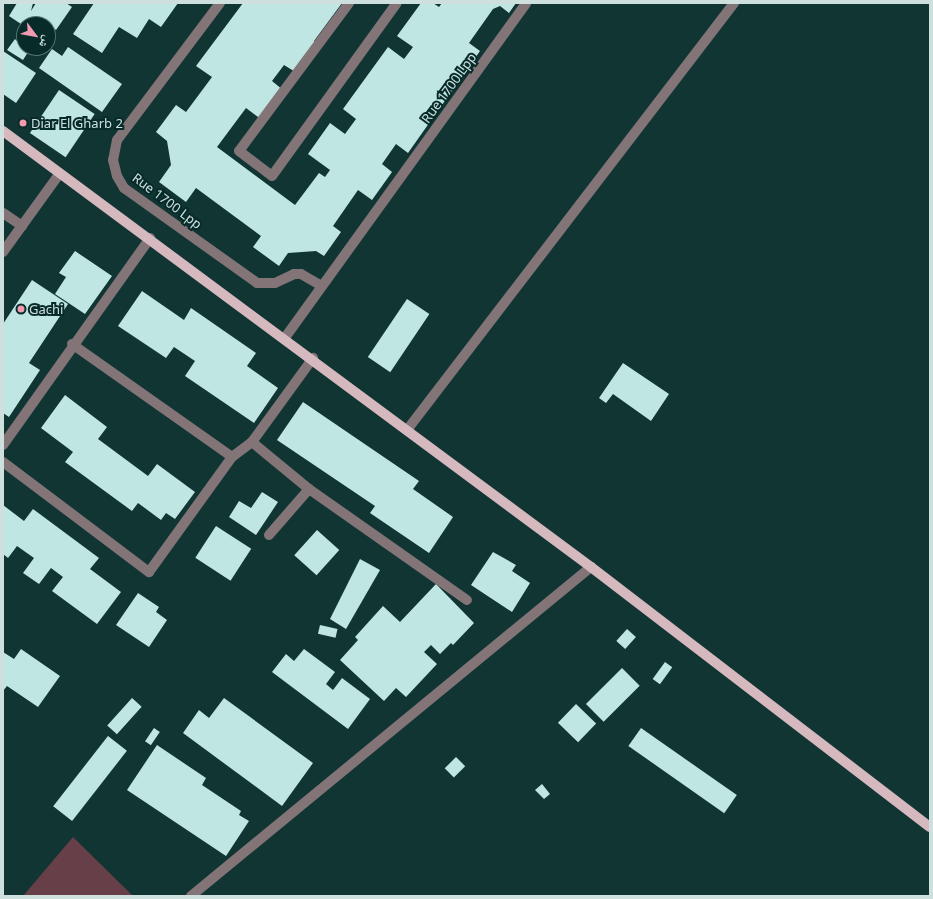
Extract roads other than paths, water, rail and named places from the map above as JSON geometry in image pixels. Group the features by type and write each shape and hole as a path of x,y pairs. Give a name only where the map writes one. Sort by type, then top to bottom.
{"main road":[{"path":"3,131 60,174 150,238 284,339 312,358 591,567 930,827"}],"street":[{"name":"Rue 1700 Lpp","path":"220,3 117,140 113,160 117,176 124,188 257,283 275,283 294,274 302,274 322,286"},
{"path":"349,3 239,151 272,176 397,3"},
{"name":"Rue 1700 Lpp","path":"284,339 526,3"},
{"path":"407,430 734,3"},
{"path":"3,252 60,174"},
{"path":"3,212 22,226"},
{"path":"3,445 72,344 150,238"},
{"path":"72,344 232,457"},
{"path":"3,462 149,572 232,457 252,442 312,358"},
{"path":"252,442 310,489 467,600"},
{"path":"269,535 310,489"},
{"path":"191,896 591,567"}],"place":[{"name":"Diar El Gharb 2","path":"23,123"},
{"name":"Gachi","path":"21,309"}]}
